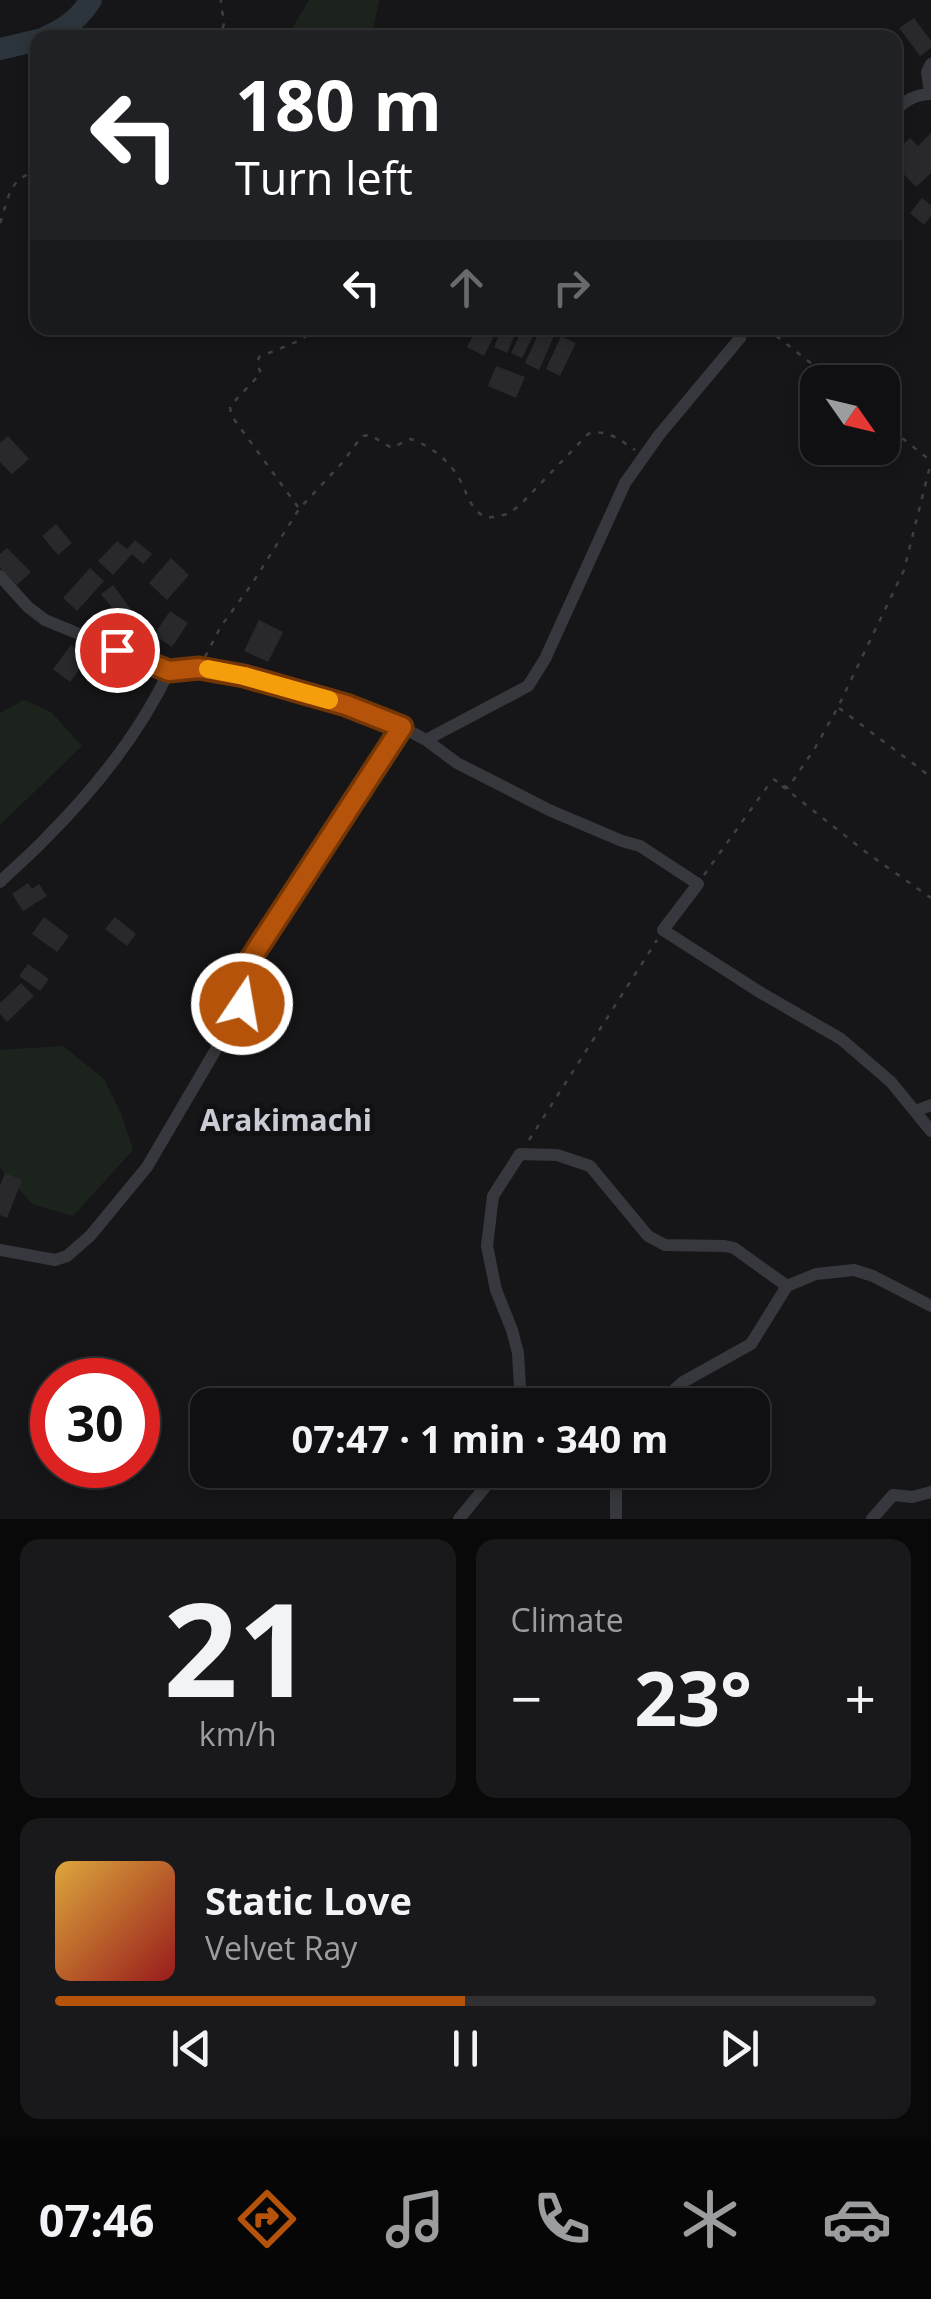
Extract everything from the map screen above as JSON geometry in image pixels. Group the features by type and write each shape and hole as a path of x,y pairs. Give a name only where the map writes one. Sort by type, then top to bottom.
{"street":[{"path":"902,104 921,94 931,94 927,72 931,64"},
{"path":"426,740 528,686 576,596 626,483 739,335"},
{"path":"0,576 28,608 45,620 169,671 199,668 244,676 402,727 457,763 549,810 640,846 698,884 663,930 841,1040 890,1082 931,1131"},
{"path":"0,882 107,772 151,709 169,671"},
{"path":"0,1250 55,1260 68,1256 90,1236 146,1166 242,1004 248,963 402,727"},
{"path":"915,1111 931,1105"},
{"path":"519,1388 518,1353 496,1290 487,1246 494,1196 520,1154 557,1154 590,1166 648,1236 665,1246 734,1248 787,1286"},
{"path":"676,1388 751,1344 787,1286 816,1274 854,1270 931,1306"},
{"path":"458,1519 484,1488"},
{"path":"616,1488 616,1519"},
{"path":"872,1519 893,1495 912,1497 931,1492"}],"path":[{"path":"220,30 225,24 221,0"},
{"path":"0,222 14,184 30,173"},
{"path":"299,508 231,414 230,406 261,373 259,358 308,335"},
{"path":"775,335 813,365"},
{"path":"199,668 221,626 299,508 362,436 370,435 392,448 410,439 421,443 444,461 461,482 474,510 487,518 508,514 520,505 593,432 614,436 644,456"},
{"path":"772,779 788,788 815,748 904,570 931,461 900,436"},
{"path":"838,707 931,777"},
{"path":"698,884 772,779"},
{"path":"772,779 931,898"},
{"path":"520,1154 663,930"}],"shaded area":[{"path":"309,0 379,0 373,30 291,30"},
{"path":"24,700 51,712 82,746 0,825 0,713"},
{"path":"63,1046 104,1079 133,1150 73,1216 32,1204 0,1168 0,1050"}],"building":[{"path":"914,18 931,41 931,48 920,56 899,28"},
{"path":"931,133 931,173 916,187 902,172 902,145 910,138 918,146"},
{"path":"922,198 931,205 931,216 924,225 910,213"},
{"path":"473,335 494,335 484,356 467,347"},
{"path":"499,335 515,335 507,353 494,347"},
{"path":"520,335 534,335 522,358 511,353"},
{"path":"538,335 554,336 539,370 525,363"},
{"path":"561,336 576,343 560,376 546,369"},
{"path":"496,366 525,377 516,398 488,386"},
{"path":"8,436 29,459 12,474 0,462 0,443"},
{"path":"56,524 72,543 58,555 42,536"},
{"path":"135,540 152,554 143,564 132,554 113,575 98,561 117,541 127,549"},
{"path":"7,548 31,572 17,585 0,568 0,554"},
{"path":"171,558 189,575 167,600 149,583"},
{"path":"90,568 104,581 77,611 63,598"},
{"path":"113,585 136,616 120,636 103,623 113,609 101,594"},
{"path":"170,611 188,623 172,647 154,635"},
{"path":"259,620 283,632 268,662 244,651"},
{"path":"71,645 88,658 70,682 53,669"},
{"path":"28,883 32,889 39,884 47,896 23,911 12,894"},
{"path":"44,917 69,936 57,952 32,934"},
{"path":"115,917 136,934 127,946 105,929"},
{"path":"28,964 49,979 40,991 19,976"},
{"path":"21,983 34,996 7,1022 0,1014 0,1003"},
{"path":"5,1173 22,1180 7,1218 0,1215 0,1186"}],"waterway":[{"path":"60,30 91,0"},
{"path":"0,49 30,42"}],"slow traffic":[{"path":"208,669 329,700"}],"district":[{"name":"Arakimachi","path":"286,1119"}],"route":[{"path":"117,650 169,671 199,668 244,676 346,705 402,727 248,963 242,1004"}]}
